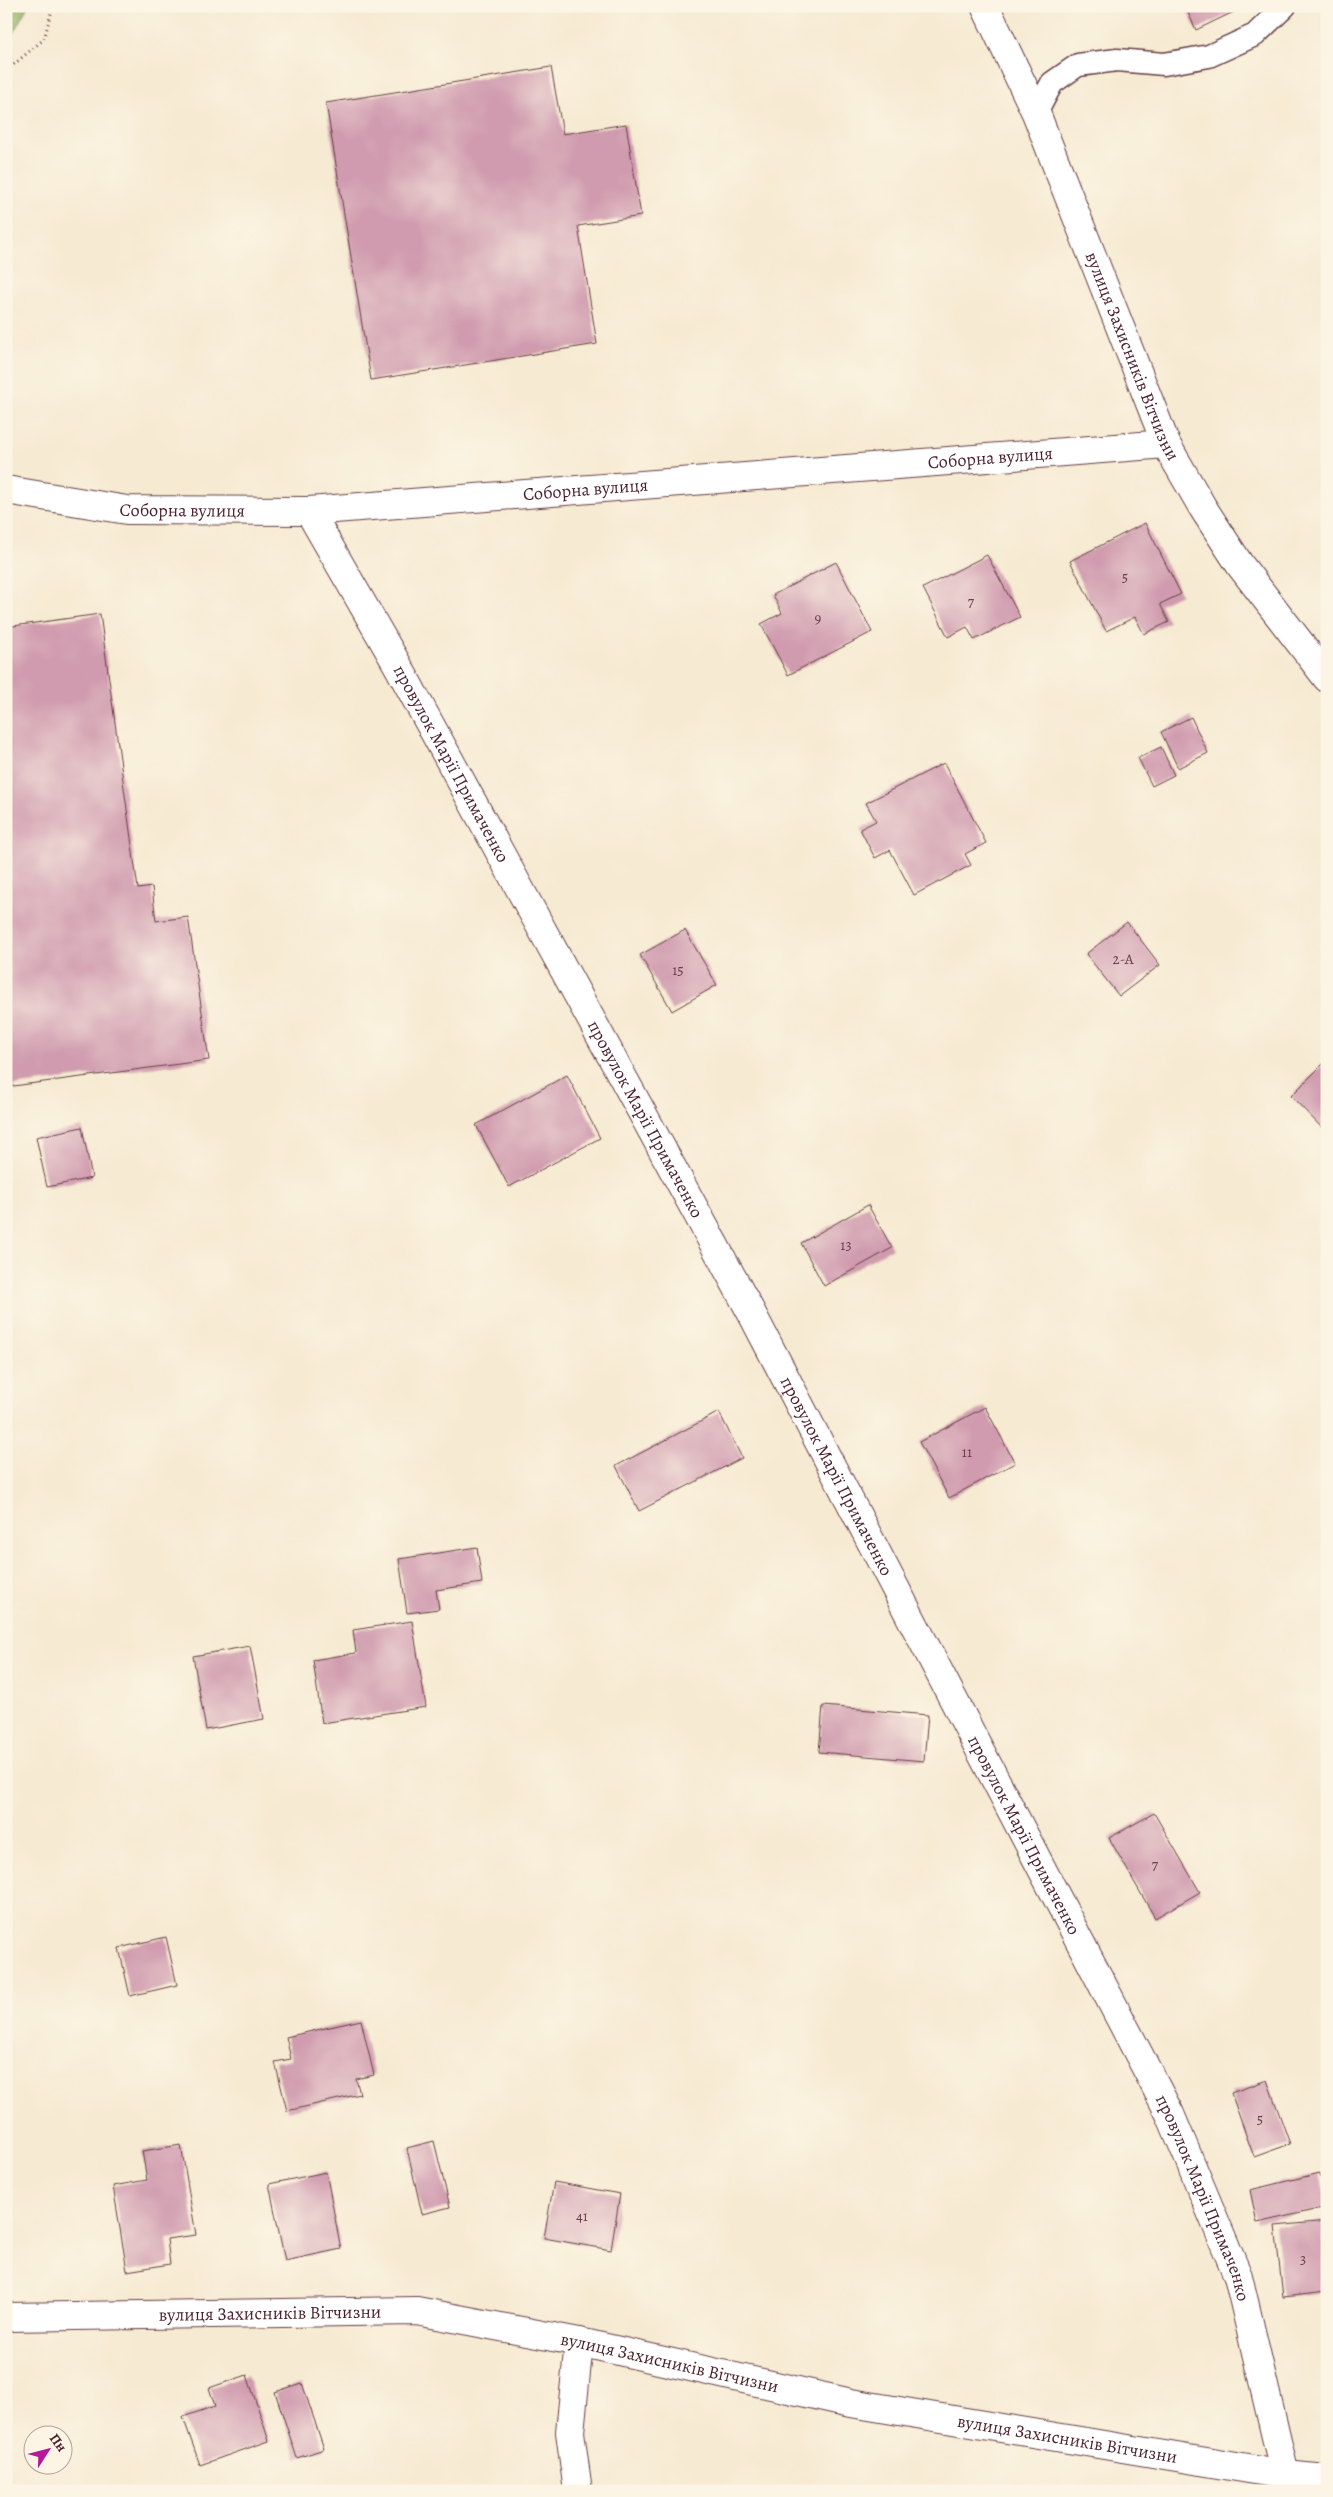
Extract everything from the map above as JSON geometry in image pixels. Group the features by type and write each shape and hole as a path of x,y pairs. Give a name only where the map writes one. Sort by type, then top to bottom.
{"street":[{"name":"вулиця Захисників Вітчизни","path":"985,6 1036,113 1166,444 1203,508 1240,565 1327,678"},
{"name":"Соборна вулиця","path":"6,490 127,510 309,511 1166,444"},
{"name":"провулок Марії Примаченко","path":"309,511 397,664 751,1312 1170,2114 1238,2276 1285,2475"},
{"name":"вулиця Захисників Вітчизни","path":"6,2317 417,2311 580,2342 851,2403 1285,2475 1327,2479"},
{"path":"578,2491 570,2432 580,2342"}],"lane":[{"path":"1036,113 1052,83 1078,65 1117,60 1164,64 1209,56 1255,35 1286,6"}],"path":[{"path":"6,71 44,39 53,6"}],"green space":[{"path":"6,6 28,6 6,46"}],"building":[{"path":"1185,6 1246,6 1196,30"},
{"path":"551,67 563,134 626,124 641,216 578,226 597,344 371,380 326,103"},
{"path":"1145,523 1181,594 1160,604 1169,622 1144,634 1135,617 1106,631 1070,561"},
{"path":"987,555 1020,617 974,640 967,627 948,637 923,588"},
{"path":"836,562 872,632 788,675 761,624 782,613 773,595"},
{"path":"100,614 138,889 152,887 156,921 188,917 209,1060 6,1087 6,627"},
{"path":"1191,717 1208,753 1178,768 1161,732"},
{"path":"1161,747 1174,775 1152,786 1138,758"},
{"path":"944,763 986,843 965,854 971,865 914,895 890,850 875,858 860,829 876,821 866,803"},
{"path":"1127,922 1160,965 1119,996 1086,954"},
{"path":"685,930 717,985 672,1011 640,955"},
{"path":"1327,1060 1327,1133 1291,1096"},
{"path":"567,1075 600,1138 509,1187 476,1125"},
{"path":"82,1127 92,1178 47,1187 36,1137"},
{"path":"868,1205 892,1248 824,1286 801,1243"},
{"path":"985,1407 1015,1463 949,1498 919,1442"},
{"path":"719,1412 742,1458 639,1511 616,1466"},
{"path":"477,1547 482,1583 436,1590 439,1609 407,1613 399,1559"},
{"path":"412,1621 426,1707 322,1723 313,1660 356,1653 353,1630"},
{"path":"250,1646 264,1719 206,1730 193,1656"},
{"path":"823,1706 928,1715 924,1761 819,1752"},
{"path":"1154,1813 1200,1892 1155,1918 1109,1838"},
{"path":"166,1937 177,1985 130,1996 119,1948"},
{"path":"361,2020 374,2075 356,2079 360,2094 287,2111 275,2062 291,2059 286,2037"},
{"path":"1267,2080 1290,2144 1254,2157 1231,2093"},
{"path":"434,2141 450,2207 422,2214 407,2148"},
{"path":"181,2145 196,2235 167,2239 170,2264 127,2271 113,2186 147,2180 142,2151"},
{"path":"326,2172 341,2249 285,2261 269,2184"},
{"path":"1320,2173 1327,2207 1257,2223 1250,2190"},
{"path":"554,2182 620,2194 611,2250 544,2238"},
{"path":"1327,2221 1327,2292 1283,2297 1275,2226"},
{"path":"247,2375 269,2441 200,2465 183,2417 215,2406 209,2388"},
{"path":"302,2383 324,2449 297,2458 275,2392"}]}
